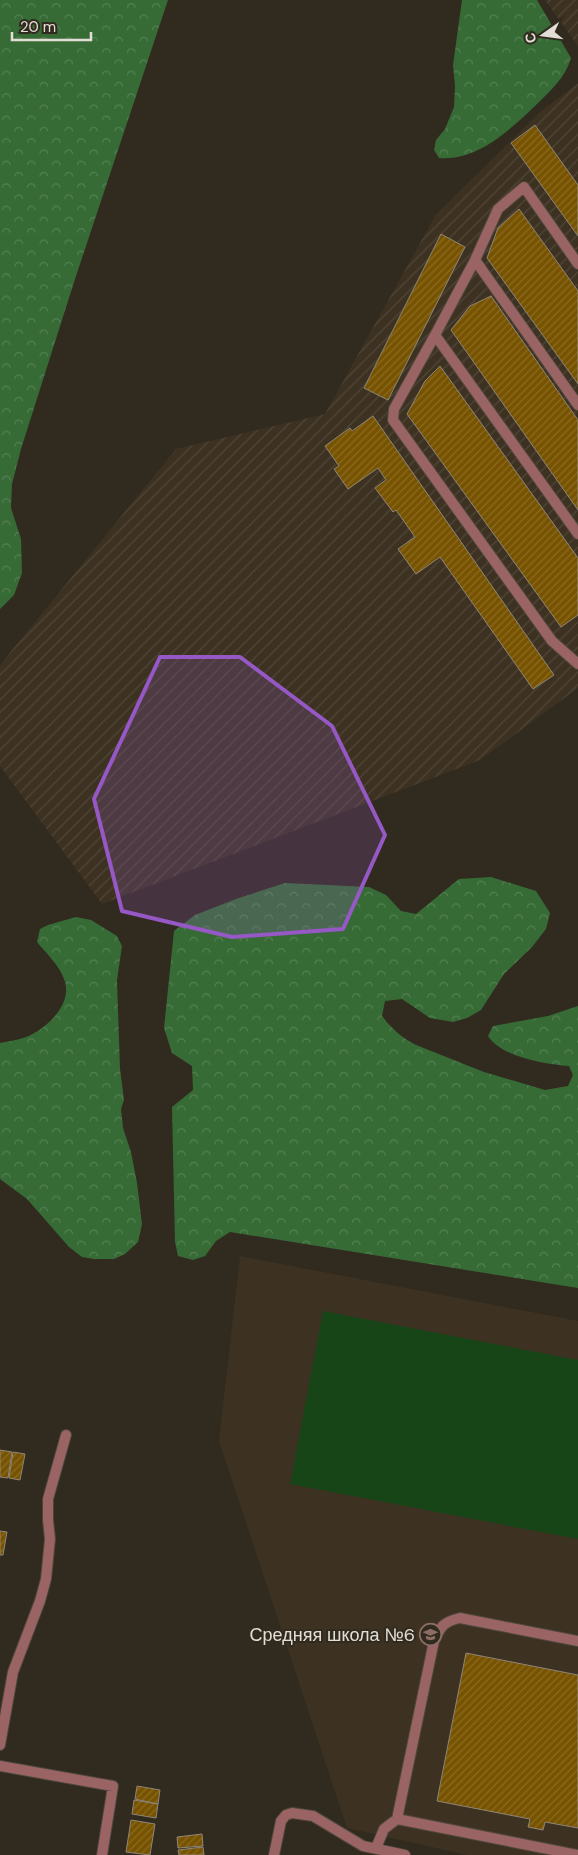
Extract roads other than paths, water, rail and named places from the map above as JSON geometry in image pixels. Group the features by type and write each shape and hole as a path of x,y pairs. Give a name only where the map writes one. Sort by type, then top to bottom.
{"street":[{"path":"578,264 524,187 498,209 475,260 394,409 393,420 552,641 578,664"},
{"path":"475,260 578,404"},
{"path":"435,335 578,534"},
{"path":"0,1745 13,1672 40,1601 46,1579 50,1538 48,1499 66,1435"},
{"path":"376,1848 384,1829 397,1819 434,1641 440,1628 448,1620 460,1618 578,1641"},
{"path":"0,1766 113,1786 102,1855"},
{"path":"274,1855 281,1821 286,1815 292,1813 313,1816 363,1846 404,1855"},
{"path":"397,1819 578,1855"}],"place":[{"name":"Средняя школа №6","path":"431,1635"}]}
